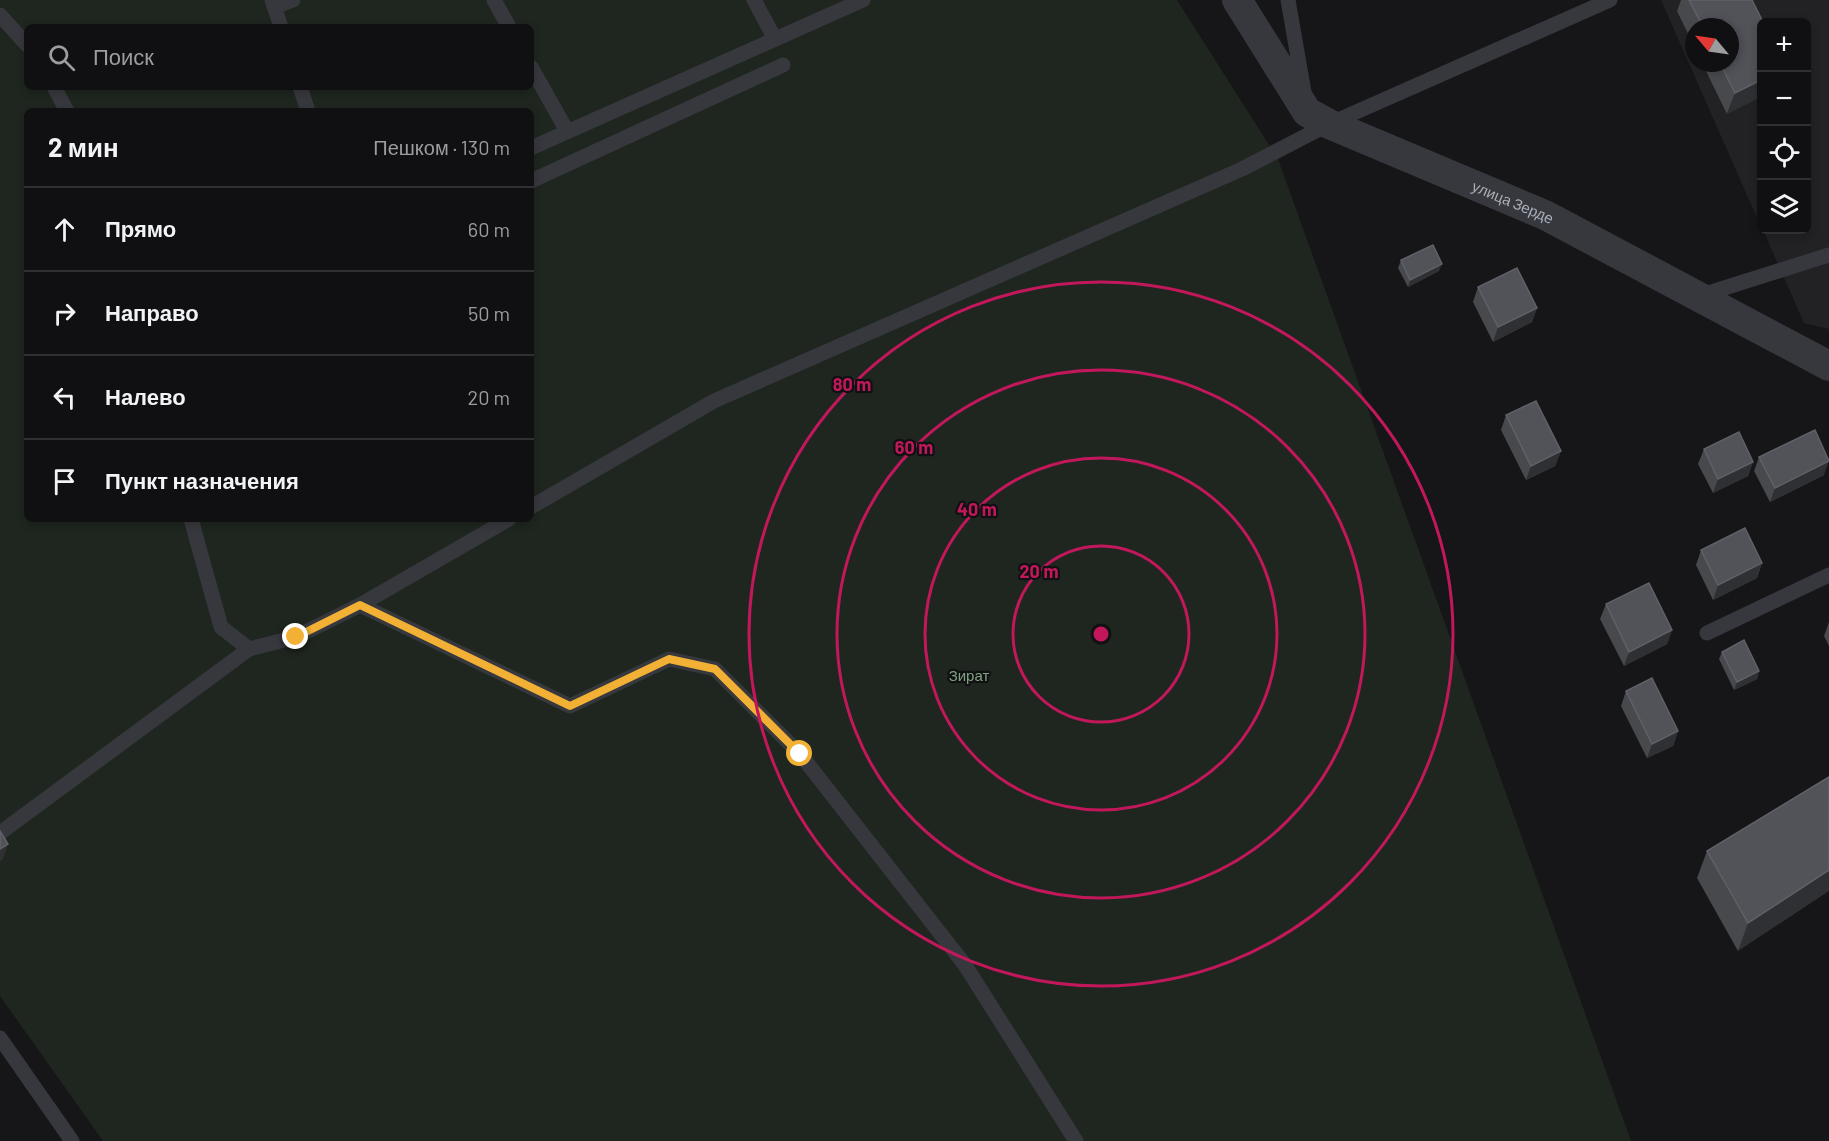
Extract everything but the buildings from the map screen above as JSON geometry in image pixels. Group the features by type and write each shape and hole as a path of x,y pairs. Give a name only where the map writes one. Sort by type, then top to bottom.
{"street":[{"path":"1237,0 1318,118"},
{"name":"улица Зерде","path":"1318,118 1545,214 1829,366"}],"lane":[{"path":"280,24 273,4 293,0"},
{"path":"494,0 507,24"},
{"path":"754,0 775,39"},
{"path":"534,147 863,0"},
{"path":"1288,0 1318,118"},
{"path":"534,505 714,401 1242,169 1318,118 1610,0"},
{"path":"0,15 24,42"},
{"path":"534,180 783,65"},
{"path":"534,72 567,131"},
{"path":"56,90 65,108"},
{"path":"301,90 307,108"},
{"path":"1699,296 1829,255"},
{"path":"192,522 221,627 249,649"},
{"path":"0,833 249,649 296,637 360,605 504,522"},
{"path":"1707,633 1829,575"},
{"path":"360,605 570,706 669,659 715,669 800,754 965,965 1076,1141"},
{"path":"0,1038 72,1141"}],"shaded area":[{"path":"1661,0 1829,0 1829,329 1804,323 1765,234 1811,234 1811,18 1757,18 1757,218 1693,72 1739,72 1739,18 1685,18 1685,54"}],"green space":[{"name":"Зират","path":"0,0 1177,0 1278,159 1631,1141 103,1141 0,996"}],"route":[{"path":"296,637 360,605 570,706 669,659 715,669 800,754"}]}
